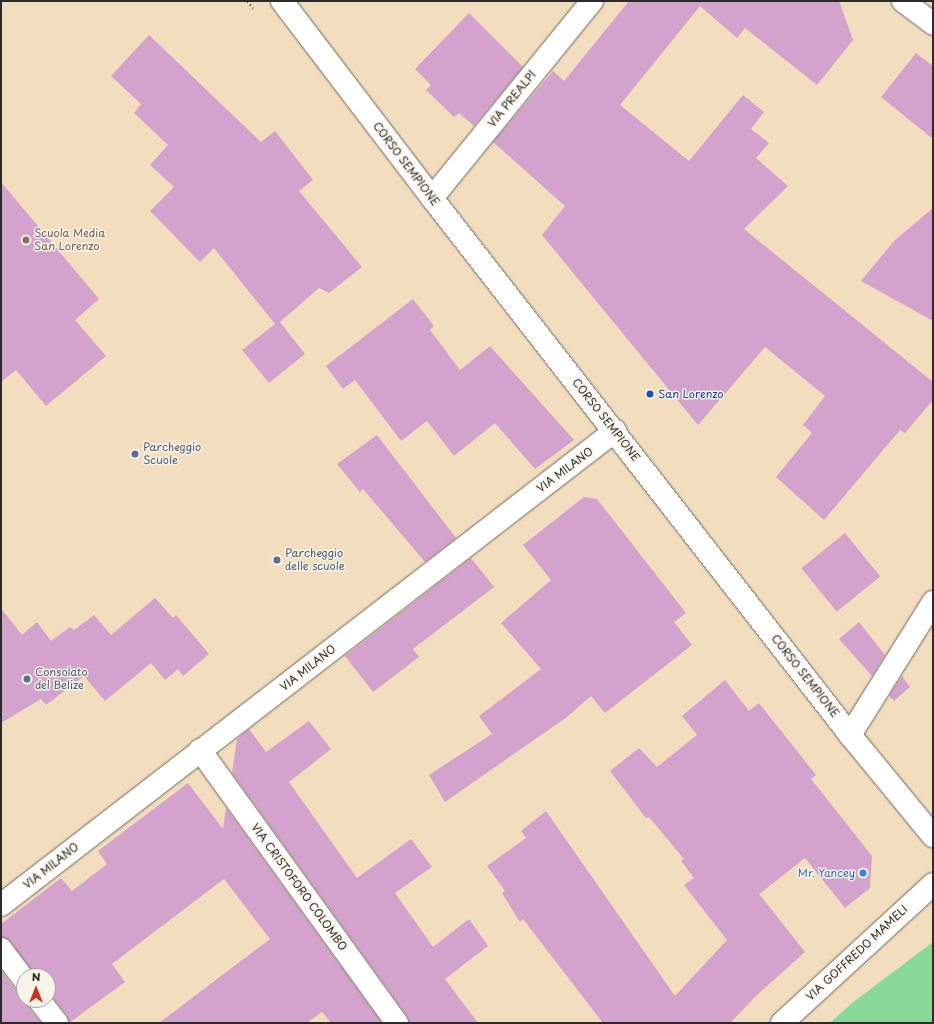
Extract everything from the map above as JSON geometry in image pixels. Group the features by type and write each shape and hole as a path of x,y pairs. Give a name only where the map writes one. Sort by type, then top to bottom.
{"street":[{"name":"CORSO SEMPIONE","path":"282,1 432,198 615,431 850,735 933,836"},
{"name":"VIA PREALPI","path":"432,198 592,1"},
{"path":"903,1 933,24"},
{"name":"VIA MILANO","path":"1,904 615,431"},
{"path":"850,735 933,602"},
{"name":"VIA CRISTOFORO COLOMBO","path":"200,750 397,1023"},
{"name":"VIA GOFFREDO MAMELI","path":"782,1023 933,884"},
{"path":"1,949 16,969"},
{"path":"45,1008 57,1023"}],"green space":[{"path":"933,942 933,1023 830,1023 852,1003"}],"building":[{"path":"629,1 839,1 853,40 817,85 745,28 737,38 700,6 620,105 689,161 743,95 764,112 751,129 769,143 756,158 788,186 744,229 933,382 933,400 905,433 900,430 824,520 776,477 812,433 803,425 825,396 765,347 698,425 542,235 565,206 493,142 553,71 564,81"},
{"path":"469,13 523,67 474,126 459,113 454,117 426,90 431,85 415,69"},
{"path":"149,35 261,142 275,131 313,180 299,191 362,267 329,293 319,288 280,322 305,354 269,383 242,350 275,324 214,248 200,262 150,211 174,187 150,165 168,145 134,113 141,104 111,76"},
{"path":"916,53 933,66 933,139 881,97"},
{"name":"Scuola Media San Lorenzo","path":"1,182 99,299 75,320 106,356 46,406 16,370 1,382"},
{"path":"933,208 933,321 861,281 894,241"},
{"path":"413,299 434,326 430,330 460,370 490,346 574,440 535,469 495,423 454,456 427,421 401,441 355,380 343,389 326,366"},
{"path":"377,435 456,538 425,562 363,489 360,492 337,464"},
{"path":"584,497 597,499 686,613 674,622 692,645 605,713 591,696 567,717 445,802 429,775 492,734 479,716 541,669 501,623 551,580 523,545"},
{"path":"845,533 880,577 837,612 801,568"},
{"path":"471,558 494,587 413,649 419,657 373,692 345,656"},
{"path":"155,598 173,618 176,615 209,654 183,676 178,669 165,680 151,663 105,701 84,676 46,705 41,699 1,723 1,608 22,635 37,622 51,641 70,627 74,630 94,615 111,635"},
{"path":"859,622 885,655 872,676 839,639"},
{"path":"902,676 910,687 894,701 889,696"},
{"path":"725,680 749,711 759,703 816,775 811,779 872,856 870,888 845,908 805,858 759,894 805,952 756,996 730,1023 603,1023 523,919 520,922 502,893 505,891 487,866 526,838 521,831 546,811 675,996 727,940 684,885 694,878 681,861 684,859 649,817 646,818 610,771 639,748 657,767 697,735 682,716"},
{"path":"309,721 331,749 289,782 357,878 411,839 432,867 395,893 433,947 469,919 488,946 445,979 478,1023 409,1023 407,1016 232,773 237,739 249,729 266,752"},
{"path":"188,783 223,829 226,808 382,1023 331,1023 322,1012 307,1023 159,1023 270,939 224,879 112,964 125,982 69,1023 67,1015 56,1002 56,968 29,968 11,942 1,937 1,924 61,878 72,891 107,864 98,851"},
{"path":"1,970 16,989 16,1008 29,1008 41,1023 1,1023"}],"place":[{"name":"Scuola Media San Lorenzo","path":"26,240"},
{"name":"San Lorenzo","path":"650,394"},
{"name":"Parcheggio Scuole","path":"135,454"},
{"name":"Parcheggio delle scuole","path":"277,560"},
{"name":"Consolato del Belize","path":"27,679"},
{"name":"Mr. Yancey","path":"863,873"}]}
